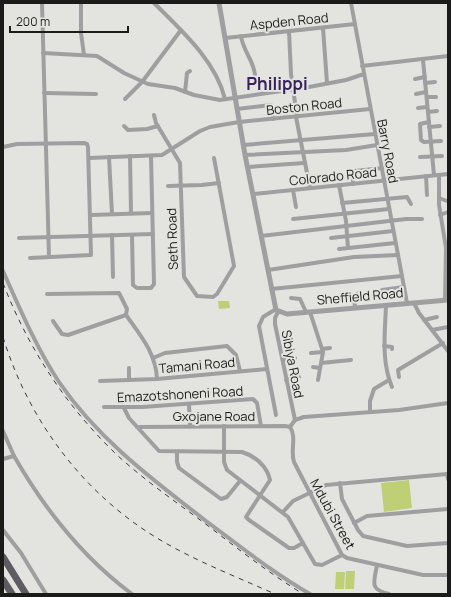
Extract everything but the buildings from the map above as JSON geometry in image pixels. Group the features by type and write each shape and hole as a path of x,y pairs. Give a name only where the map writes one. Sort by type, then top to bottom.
{"highway":[{"path":"3,557 26,594"},
{"path":"3,580 12,594"}],"street":[{"path":"42,3 49,257"},
{"path":"81,3 81,33 84,55"},
{"path":"154,3 196,45 210,66 225,99"},
{"path":"219,3 243,145 271,289 277,310 263,317 260,322 276,416"},
{"name":"Barry Road","path":"351,3 407,303"},
{"name":"Aspden Road","path":"225,38 355,24"},
{"path":"323,28 327,83"},
{"path":"125,99 142,82 181,30"},
{"path":"289,31 300,140 310,188"},
{"path":"241,36 248,57 254,64 255,75"},
{"path":"43,53 96,56 102,58 120,71 142,82 175,88 214,99 225,99 346,80 364,74"},
{"path":"362,66 448,56"},
{"path":"423,60 434,175"},
{"path":"185,92 187,73 190,71"},
{"path":"415,79 425,77"},
{"path":"425,83 435,82"},
{"path":"416,94 426,92"},
{"path":"44,93 96,94"},
{"path":"427,98 436,97"},
{"path":"237,109 271,105 273,120"},
{"path":"418,108 428,107"},
{"name":"Boston Road","path":"89,158 165,155 205,129 239,122 273,120 370,109"},
{"path":"428,112 437,111"},
{"name":"Seth Road","path":"154,115 158,126 180,163 183,274 197,296 208,297 215,296 219,292 234,266 214,158"},
{"path":"429,122 420,124 421,139 423,142 441,141"},
{"path":"124,126 128,130 147,129 158,126"},
{"path":"430,127 440,126"},
{"path":"243,145 375,134"},
{"path":"3,147 45,144 87,144 89,158 92,252 89,256 30,258"},
{"path":"245,155 351,149 377,145"},
{"path":"130,156 131,213"},
{"path":"132,234 133,285 137,288 152,288 153,234 150,156"},
{"path":"420,157 442,156"},
{"path":"109,157 112,214"},
{"path":"248,167 304,163"},
{"path":"353,184 353,173 355,171 382,168"},
{"name":"Colorado Road","path":"253,194 448,174"},
{"path":"439,175 440,215 446,248 446,300"},
{"path":"426,176 427,195"},
{"path":"168,186 219,183"},
{"path":"339,185 347,227 348,248"},
{"path":"293,190 296,207"},
{"path":"342,203 407,197 411,204"},
{"path":"439,198 447,201"},
{"path":"293,219 389,209"},
{"path":"440,215 448,212"},
{"path":"91,215 131,213 152,214"},
{"path":"261,236 310,229 347,227 391,221 422,219"},
{"path":"331,238 393,231"},
{"path":"19,238 153,234"},
{"path":"112,235 113,277"},
{"path":"339,249 395,243"},
{"path":"268,270 354,257 398,255"},
{"path":"3,271 35,342 67,393 105,437 154,482 268,567 310,594"},
{"path":"271,289 402,276"},
{"path":"382,290 404,287"},
{"path":"47,294 119,293 127,309 126,315 143,338 153,358 157,367 157,378"},
{"path":"355,308 354,296 359,293"},
{"path":"291,298 300,300 308,312 322,350 318,380"},
{"name":"Sheffield Road","path":"277,310 287,314 446,300"},
{"path":"414,303 417,311 448,351"},
{"path":"386,305 384,346 389,380 392,387"},
{"name":"Sibiya Road","path":"277,310 275,321 294,420"},
{"path":"53,321 62,334 68,335 126,315"},
{"path":"424,320 437,317"},
{"path":"432,330 448,326"},
{"path":"399,377 398,370 443,343"},
{"path":"153,358 165,353 227,346 231,348 236,355 240,371"},
{"path":"384,346 392,347 392,349"},
{"path":"312,353 330,348"},
{"path":"283,360 294,358"},
{"path":"320,363 344,359 351,360"},
{"path":"312,367 320,368"},
{"path":"129,368 130,380"},
{"name":"Tamani Road","path":"100,382 267,368"},
{"path":"286,380 298,377"},
{"path":"370,412 370,401 374,389 389,380"},
{"name":"Emazotshoneni Road","path":"104,407 124,408 189,405 253,400 257,403 260,426"},
{"path":"290,428 294,420 304,417 370,412 448,403"},
{"path":"189,405 190,426"},
{"path":"124,408 129,418 157,449 162,452 242,452 250,454 262,464 270,480 247,514 248,520 289,548 294,548 303,543"},
{"path":"224,426 225,468 240,481 283,512 292,522 312,561 318,565 322,565 342,555"},
{"name":"Gxojane Road","path":"137,427 260,426 290,428"},
{"name":"Mdubi Street","path":"290,428 294,433 293,460 342,555 347,558 423,575 448,575"},
{"path":"3,431 14,456 38,496 58,524 103,571 132,594"},
{"path":"177,452 177,462 179,468 221,499 227,497 240,481"},
{"path":"3,459 14,456"},
{"path":"283,512 293,501 326,485 448,476"},
{"path":"340,484 342,499 354,523 363,536 399,545 411,546 448,543"},
{"path":"354,523 367,516 448,509"},
{"path":"3,530 21,553 46,594"},
{"path":"377,565 374,582 375,587 377,591 389,594"}],"green space":[{"path":"218,301 229,301 230,308 219,309"},
{"path":"409,480 412,508 384,512 381,483"},
{"path":"346,571 355,571 354,589 345,589"},
{"path":"336,572 345,572 344,589 335,589"}],"railway":[{"path":"3,283 24,330 50,375 98,436 127,464 149,482 254,561 303,594"},
{"path":"3,337 14,368 44,427 63,454 108,502 134,523 176,549 275,594"}],"district":[{"name":"Philippi","path":"277,83"}]}
